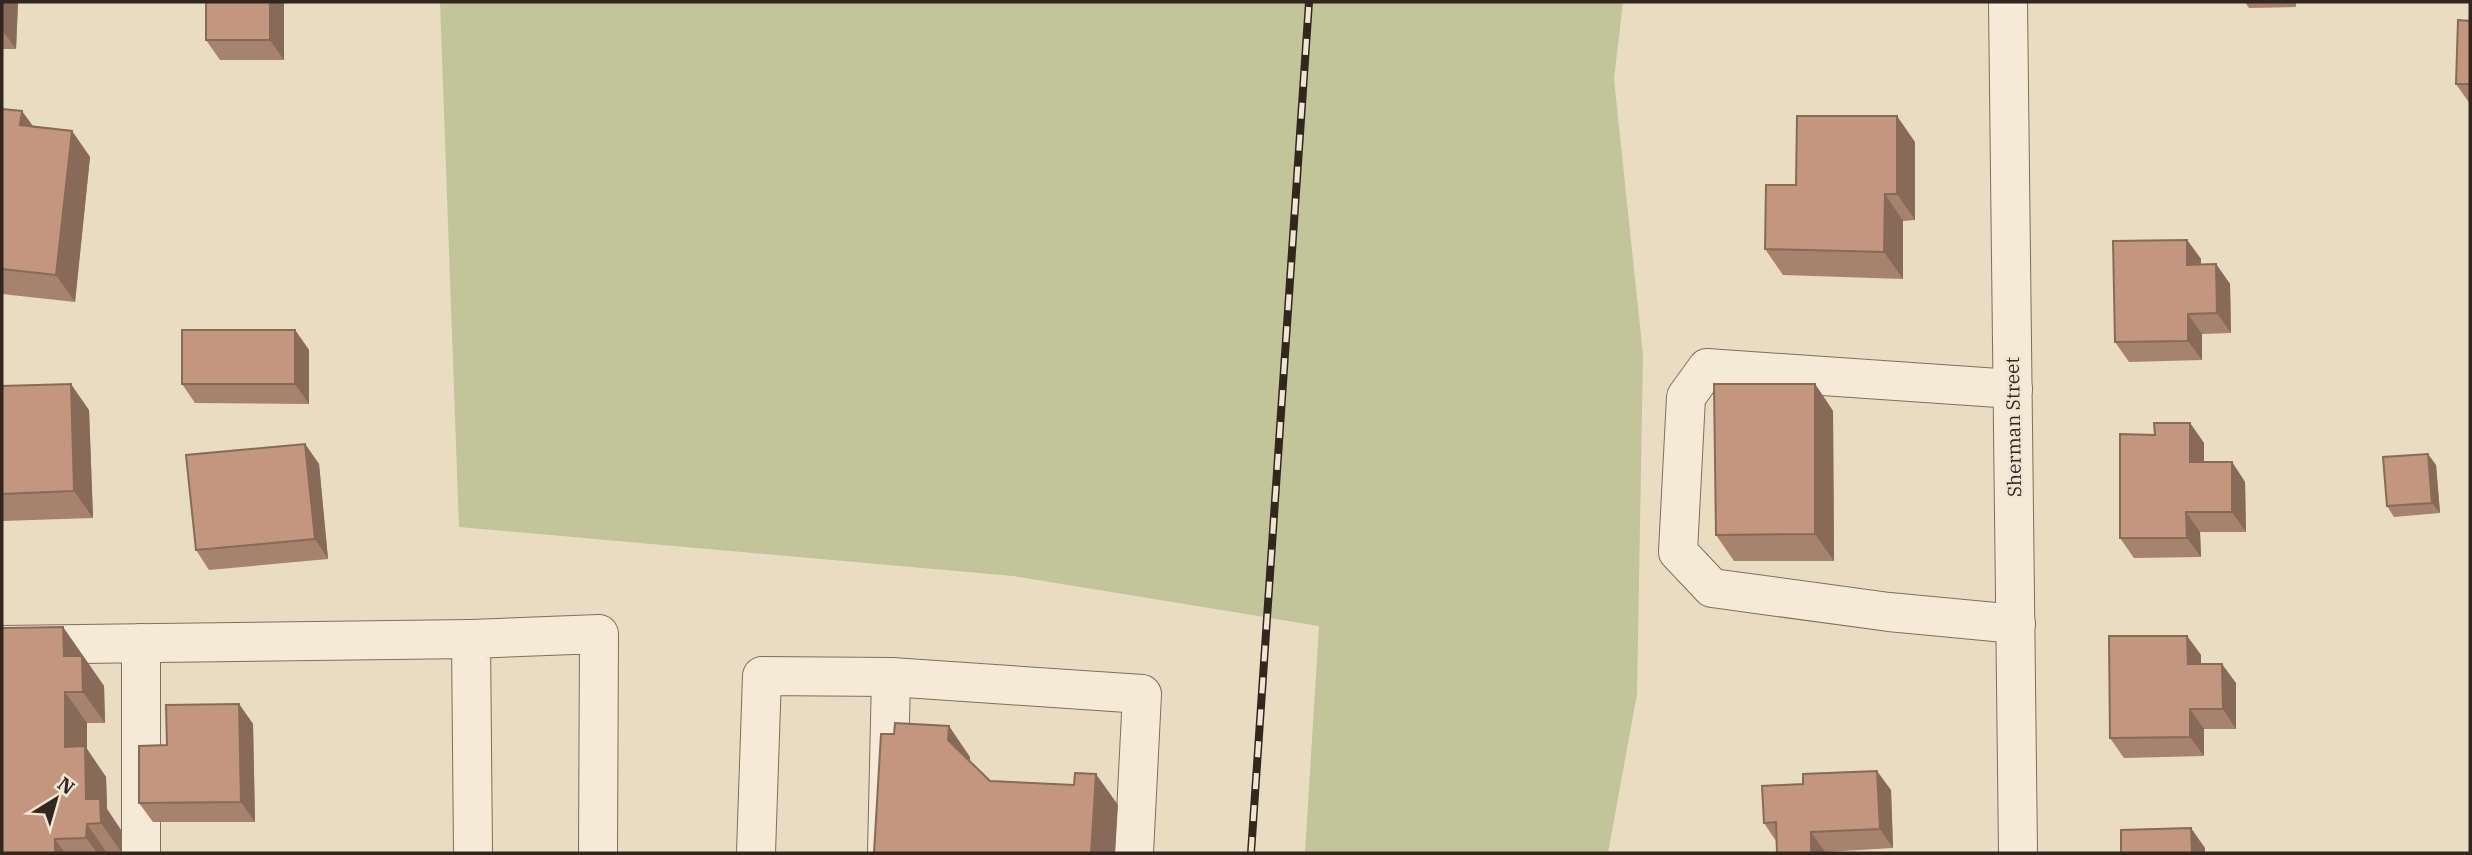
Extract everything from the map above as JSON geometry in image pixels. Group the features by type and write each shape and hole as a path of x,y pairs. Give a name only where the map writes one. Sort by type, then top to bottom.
{"street":[{"name":"Sherman Street","path":"2008,2 2018,853"},
{"path":"2013,389 1707,368 1686,397 1678,552 1712,588 1889,612 2015,624"},
{"path":"2,645 471,639 598,634 598,853"},
{"path":"471,639 473,853"},
{"path":"141,643 141,853"},
{"path":"756,853 762,676 891,677 1142,694 1134,853"},
{"path":"887,853 891,677"}],"green space":[{"path":"440,2 1623,2 1614,79 1643,355 1637,694 1608,853 1305,853 1319,626 1013,576 459,527"}],"building":[{"path":"206,2 270,2 270,40 206,40"},
{"path":"2458,20 2470,21 2470,84 2456,84"},
{"path":"2,109 22,111 20,125 72,131 56,275 2,269"},
{"path":"1797,116 1897,116 1897,194 1885,194 1884,252 1765,249 1766,185 1796,185"},
{"path":"2187,240 2187,265 2216,264 2217,313 2188,314 2188,341 2115,342 2113,241"},
{"path":"182,330 295,330 295,384 182,384"},
{"path":"71,384 74,491 2,494 2,386"},
{"path":"1714,384 1815,384 1815,534 1716,535"},
{"path":"2154,423 2190,423 2190,462 2232,462 2232,512 2186,512 2187,538 2120,538 2120,434 2155,435"},
{"path":"305,444 315,539 196,550 186,455"},
{"path":"2428,454 2432,503 2387,506 2383,457"},
{"path":"63,627 64,656 82,656 83,692 65,692 65,747 85,746 86,799 100,799 101,823 87,824 86,838 55,839 55,853 2,853 2,628"},
{"path":"2109,636 2187,636 2188,664 2222,664 2223,709 2190,709 2190,737 2110,738"},
{"path":"239,704 241,802 139,803 139,746 167,745 166,705"},
{"path":"895,723 949,726 948,740 990,781 1074,785 1075,773 1096,774 1091,853 874,853 881,734 894,734"},
{"path":"1877,771 1880,829 1811,832 1811,853 1777,853 1776,822 1764,823 1762,786 1803,784 1803,774"},
{"path":"2191,828 2192,853 2121,853 2121,830"}],"railway":[{"path":"1251,853 1309,2"}]}
